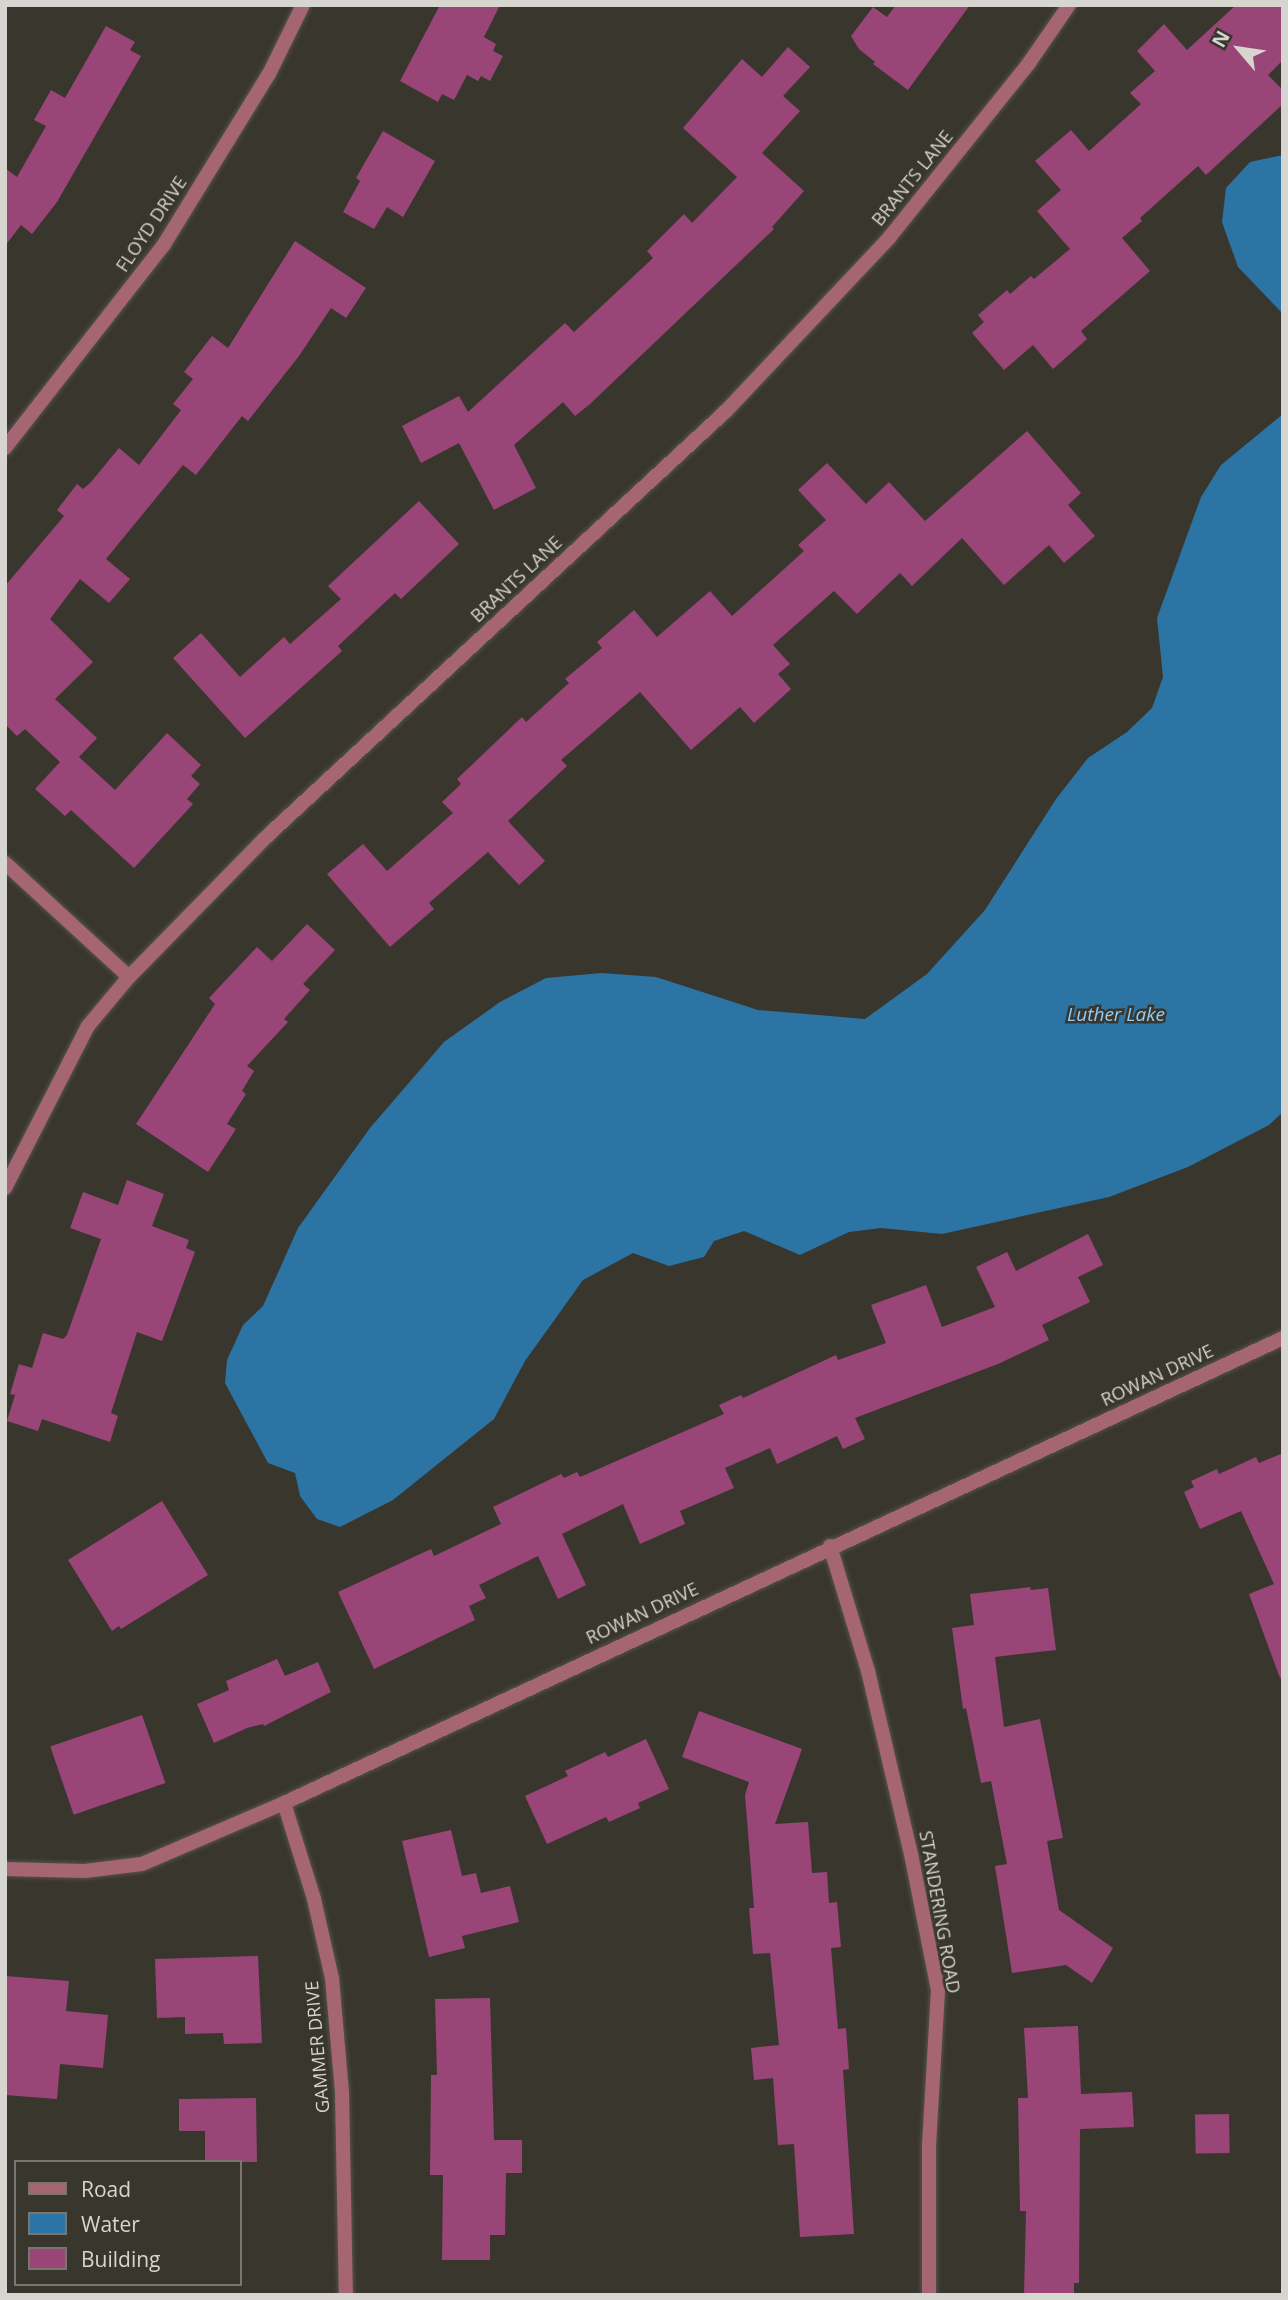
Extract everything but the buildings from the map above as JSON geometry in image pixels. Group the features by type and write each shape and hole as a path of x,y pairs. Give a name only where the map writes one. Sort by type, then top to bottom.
{"street":[{"name":"FLOYD DRIVE","path":"5,448 163,246 268,74 303,5"},
{"name":"BRANTS LANE","path":"5,1188 88,1026 129,977 265,838 726,411 889,238 1030,63 1069,5"},
{"path":"5,863 129,977"},
{"name":"ROWAN DRIVE","path":"5,1869 85,1871 142,1864 284,1803 830,1546 1283,1338"},
{"name":"STANDERING ROAD","path":"830,1546 868,1671 911,1854 938,1990 929,2145 929,2295"},
{"name":"GAMMER DRIVE","path":"284,1803 314,1899 332,1978 342,2093 346,2295"}],"water":[{"path":"1283,155 1283,314 1238,267 1222,222 1226,188 1250,162"},
{"name":"Luther Lake","path":"1283,414 1283,1112 1269,1125 1188,1167 1109,1197 942,1234 881,1228 849,1232 800,1255 744,1231 714,1241 704,1257 669,1266 633,1253 583,1280 525,1361 494,1419 393,1500 340,1527 317,1519 300,1496 295,1473 268,1463 225,1383 227,1360 243,1325 263,1306 298,1228 370,1128 444,1042 500,1002 546,978 602,973 656,977 758,1010 865,1019 927,974 985,910 1056,799 1088,758 1127,732 1152,708 1163,677 1157,618 1201,497 1221,465"}]}
